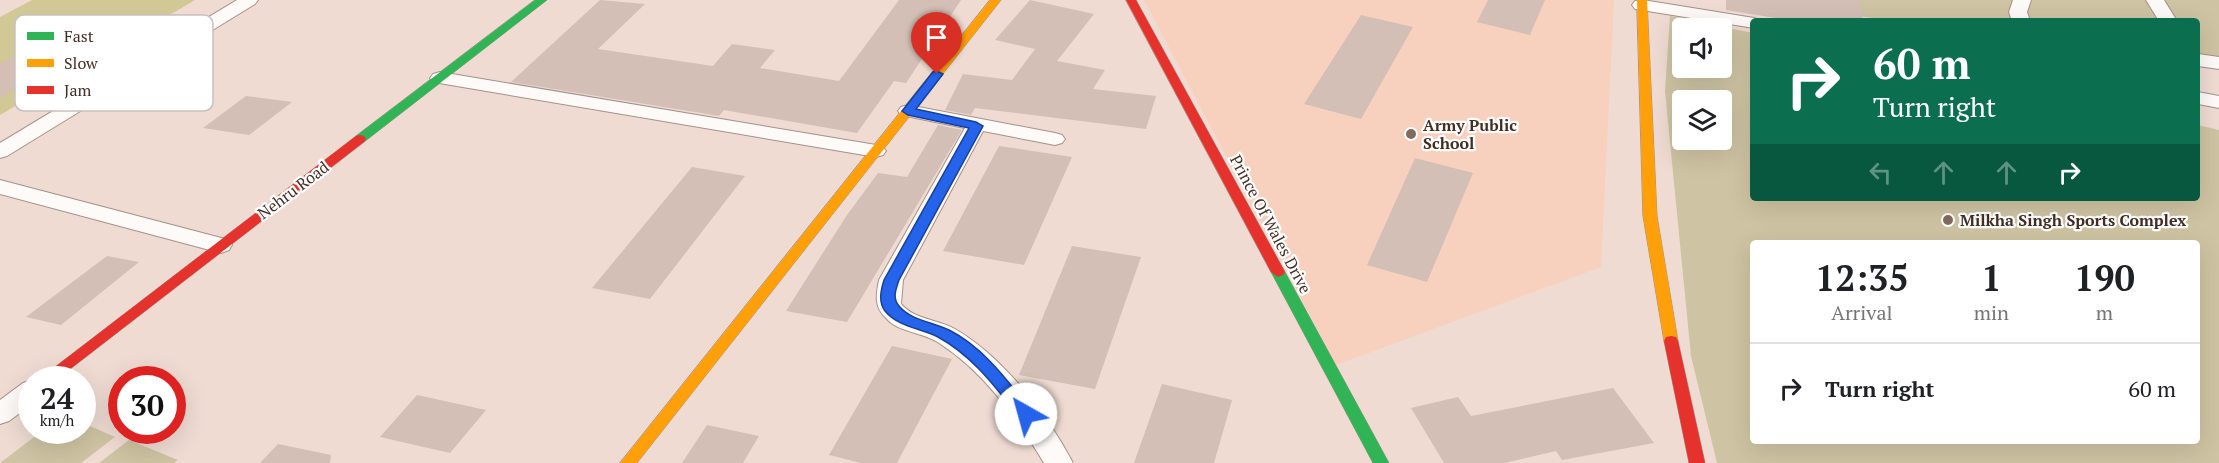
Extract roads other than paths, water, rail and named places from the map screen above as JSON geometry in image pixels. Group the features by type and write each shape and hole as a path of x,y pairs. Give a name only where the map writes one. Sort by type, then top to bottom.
{"street":[{"path":"213,22 249,0"},
{"name":"Nehru Road","path":"63,366 542,0"},
{"path":"628,463 996,0"},
{"name":"Prince Of Wales Drive","path":"1131,0 1381,463"},
{"path":"2020,18 2018,12 2022,0"},
{"path":"2155,0 2166,18"},
{"path":"1697,463 1664,308 1650,216 1642,2 1750,22"},
{"path":"2200,60 2219,63"},
{"path":"440,78 876,151"},
{"path":"2200,98 2219,102"},
{"path":"0,152 67,111"},
{"path":"908,111 976,126 1055,139"},
{"path":"976,126 891,280 887,293 891,307 903,318 944,334 970,352 996,377 1040,432 1059,463"},
{"path":"0,187 221,245"},
{"path":"0,414 18,400"}],"place":[{"name":"Army Public School","path":"1411,134"},
{"name":"Milkha Singh Sports Complex","path":"1948,220"}]}
